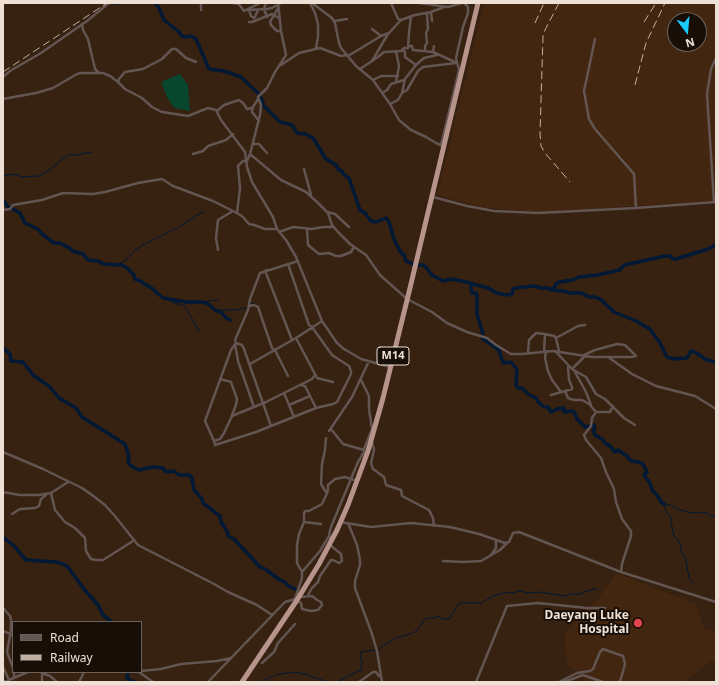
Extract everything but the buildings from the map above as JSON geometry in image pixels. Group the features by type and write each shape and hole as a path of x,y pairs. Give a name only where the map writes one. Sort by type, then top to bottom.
{"highway":[{"name":"M14","path":"242,682 297,599 340,522 357,481 366,450 372,438 391,367 432,197 459,66 478,3"}],"street":[{"path":"3,77 10,71 41,53 109,3"},
{"path":"200,10 201,3"},
{"path":"233,3 238,4 244,11 272,8 279,5"},
{"path":"248,10 260,3"},
{"path":"266,3 264,9 267,17"},
{"path":"311,3 328,14 334,21 339,43 347,55 373,80 402,124 410,130 442,145"},
{"path":"311,3 318,24 316,48"},
{"path":"391,3 398,18 401,20"},
{"path":"419,3 444,7 463,3 468,7 468,13 463,27 456,58 459,66"},
{"path":"279,5 270,22 277,31 281,31"},
{"path":"258,121 252,112 252,108 258,97 267,88 286,55 281,31 279,5"},
{"path":"254,6 257,10 256,19"},
{"path":"372,61 389,33 401,20 444,7"},
{"path":"248,10 251,16 256,19"},
{"path":"431,12 432,21"},
{"path":"425,52 425,46 427,43 426,33 428,29 427,13"},
{"path":"249,22 272,14 280,18"},
{"path":"360,69 384,52 401,51 408,48 411,16"},
{"path":"334,21 347,19"},
{"path":"82,24 83,30 88,39 95,69 99,73"},
{"path":"372,29 381,36"},
{"path":"278,67 299,53 316,48 322,48 342,56 347,55 389,33"},
{"path":"595,39 584,91 589,119 595,129 634,174 636,208"},
{"path":"408,46 412,46 413,50 433,52 459,66"},
{"path":"433,52 434,46"},
{"path":"118,82 126,72 143,69 160,60 172,49 176,49 186,58 196,62"},
{"path":"402,50 405,52 405,57 416,65"},
{"path":"396,51 399,66 396,82"},
{"path":"402,94 405,79 416,65 424,58 437,55"},
{"path":"432,197 499,212 522,213 568,212 715,202 707,94 712,69 716,58"},
{"path":"390,104 398,100 407,90 418,71 424,67 459,66"},
{"path":"3,98 36,93 53,88 76,74 99,73 110,76 125,88 142,98 152,107 162,112 185,116 208,108 212,108 217,111 221,120 245,152 247,167 252,182 273,217 278,231 292,249 322,321 337,343 344,349 357,357 391,367"},
{"path":"373,80 381,76 398,76"},
{"path":"382,94 391,84 405,79"},
{"path":"247,161 261,109 258,99"},
{"path":"217,111 224,105 239,100 243,103 246,109 252,108"},
{"path":"193,154 203,151 208,146 226,140 233,134"},
{"path":"252,144 259,144 267,153"},
{"path":"250,154 281,180 306,192 312,197 326,211 334,227 347,242 366,255 380,275 407,300 432,312 447,323 467,332 487,338 508,352 515,354 557,351 584,356 636,356 625,346 617,344 595,350 584,356 574,370"},
{"path":"235,212 240,188 238,166 243,161 247,161"},
{"path":"304,169 312,197"},
{"path":"3,210 10,209 13,205 42,200 63,193 93,194 160,179 173,186 213,201 242,216 249,224 265,229 278,231 293,227 312,229 334,227"},
{"path":"326,211 334,214 349,227"},
{"path":"218,250 216,238 218,220 235,212"},
{"path":"307,228 308,245 319,254 341,256 351,252 354,248"},
{"path":"288,264 309,325 329,351 349,366 351,371 337,402 316,408 271,426 215,445 204,422 249,306 250,299 260,273 266,270 298,261"},
{"path":"266,270 292,340"},
{"path":"249,306 252,304 257,306 272,348 275,350 288,376"},
{"path":"250,364 296,338 322,321"},
{"path":"556,338 578,326 585,325"},
{"path":"528,354 530,337 536,333 554,336 556,338"},
{"path":"544,334 548,371 552,380 568,398 582,400 591,406 596,412"},
{"path":"296,338 315,375 319,379"},
{"path":"556,338 557,351 567,364 586,377 594,392 613,406 624,418 635,425"},
{"path":"235,343 243,347 271,426"},
{"path":"235,343 238,361 254,407"},
{"path":"608,357 632,374 656,386 695,396 716,409"},
{"path":"366,450 343,444 330,430 352,397 369,361"},
{"path":"551,395 570,391 572,387 569,380 569,370 567,364"},
{"path":"574,370 586,392 591,406"},
{"path":"312,379 315,375"},
{"path":"214,441 220,439 224,433 232,416 237,399 231,382 220,379"},
{"path":"232,416 263,404 312,379 333,382"},
{"path":"361,380 370,396 369,409 374,450 371,463 373,469 384,477 386,485 401,490 402,496 429,510 433,518 434,526"},
{"path":"304,386 307,381"},
{"path":"300,385 304,386 316,408"},
{"path":"284,393 294,417"},
{"path":"289,405 310,396"},
{"path":"596,412 610,412 613,406"},
{"path":"596,412 592,418 591,426 584,435 586,440 600,456 614,489 616,502 621,517 631,531 621,572"},
{"path":"302,572 330,540 331,527 360,458 366,450 372,429"},
{"path":"326,438 321,484 327,492"},
{"path":"3,452 82,488 105,505 118,519 133,541 142,548 228,592 257,605 272,615"},
{"path":"297,599 302,580 302,572 297,563 297,545 299,534 304,522 303,516 305,511 309,511 322,504 328,485 335,479 345,477 352,478 357,481"},
{"path":"12,514 20,509 36,508 39,506 41,499 68,482"},
{"path":"3,492 26,496 49,493"},
{"path":"49,493 54,509 65,522 75,528 84,538 86,552 91,559 103,560 133,541"},
{"path":"304,522 321,524"},
{"path":"340,522 371,527 406,523 454,528 507,543"},
{"path":"348,523 357,545 360,560 355,581 355,588 377,651 382,682"},
{"path":"443,561 478,561 503,548 514,533 519,532 621,572 716,602"},
{"path":"308,596 331,560 339,563 342,561 341,554 330,540"},
{"path":"490,556 496,548 496,540"},
{"path":"208,682 285,602 308,596 312,596 321,602 322,605 320,608 315,610 304,610 297,599"},
{"path":"476,682 508,606 538,603 587,608 605,608"},
{"path":"3,608 10,616 12,623 12,635 7,649 8,656 12,663"},
{"path":"262,663 274,652 278,643 295,624"},
{"path":"3,631 12,635"},
{"path":"3,646 7,649"},
{"path":"590,677 600,652 603,649 623,656 625,664 620,682"},
{"path":"142,672 181,664 222,661 233,657"},
{"path":"3,667 9,679"},
{"path":"564,682 583,675 593,669"},
{"path":"359,682 373,672 377,673 381,678"},
{"path":"559,682 577,673 588,672"},
{"path":"4,682 25,673"},
{"path":"44,673 57,682"},
{"path":"79,682 84,673"},
{"path":"141,673 153,682"},
{"path":"583,675 603,682"},
{"path":"3,677 9,679"}],"shaded area":[{"path":"484,3 716,3 716,201 539,212 477,206 437,195"},
{"name":"Daeyang Luke Hospital","path":"617,573 696,604 704,629 716,632 716,661 712,661 683,682 588,682 567,664 564,635 580,616 597,600"}],"green space":[{"path":"180,74 188,85 190,111 174,108 167,97 161,82"}],"waterway":[{"path":"155,3 164,20 182,36 191,36 196,39 209,69 224,71 241,77 260,95 264,106 280,122 292,125 297,133 305,134 313,138 326,159 336,165 339,170 349,178 360,210 365,213 371,221 376,222 386,218 401,253 404,255 406,261 413,264"},
{"path":"3,176 14,174 21,177 39,176 48,171 68,155 91,152"},
{"path":"3,200 7,206 20,213 25,223 38,229 54,243 60,243 72,251 83,254 88,260 98,261 104,264 120,264 127,268 134,275 135,279 153,289 163,298 186,302 203,302 222,313 230,320"},
{"path":"120,264 135,250 143,245 179,227 195,216 204,212"},
{"path":"551,290 559,282 620,270 624,265 665,256 670,256 673,259 676,259 716,245"},
{"path":"417,265 424,265 432,275 443,281 450,279 462,281 507,295 512,294 513,289 515,288 534,286 570,293 582,293 589,297 595,297 600,299 614,312 636,321 650,329 660,343 667,357 675,359 687,358 691,351 707,360 716,362"},
{"path":"471,283 472,293 476,293 477,296 477,314 483,334"},
{"path":"169,299 171,302 185,306 199,331"},
{"path":"203,302 218,300"},
{"path":"250,304 255,304"},
{"path":"215,310 235,310 247,308"},
{"path":"482,338 499,350 504,363 511,362 516,368 516,385 518,388 522,388 529,395 536,398 544,407 548,407 551,412 564,408 564,412 574,412 577,419 585,427 594,425 595,429 593,430 595,435 602,439 615,452 618,450 627,456 631,461 643,464 647,472 644,475 650,483 652,490 664,504"},
{"path":"3,348 10,354 11,361 23,362 33,375 49,386 59,398 76,408 82,417 125,444 129,456 128,462 131,466 139,470 153,467 163,468 166,472 174,471 179,475 189,475 192,478 194,490 202,499 203,503 220,516 221,522 228,533 228,536 234,539 260,567 295,589"},
{"path":"694,583 689,578 685,556 682,554 679,541 674,537 670,516 667,513 664,504 687,512 707,513 709,515 716,516"},
{"path":"3,537 14,546 26,560 56,562 68,567 98,605 103,615 111,621"},
{"path":"378,649 396,638 413,633 419,628 426,618 435,618 437,616 443,619 450,619 458,604 481,603 493,596 508,592 539,592 565,596 580,594 597,589"},
{"path":"337,682 361,670 361,652 375,650"},
{"path":"276,675 293,672 334,682"},
{"path":"128,673 127,678 135,682"},
{"path":"261,682 273,676"}],"railway":[{"path":"3,72 107,3"},
{"path":"535,23 544,3"},
{"path":"559,3 543,36 540,133 541,146 545,153 570,182"},
{"path":"644,22 656,3"},
{"path":"635,85 646,43 665,3"}],"place":[{"name":"Daeyang Luke Hospital","path":"638,623"}]}
